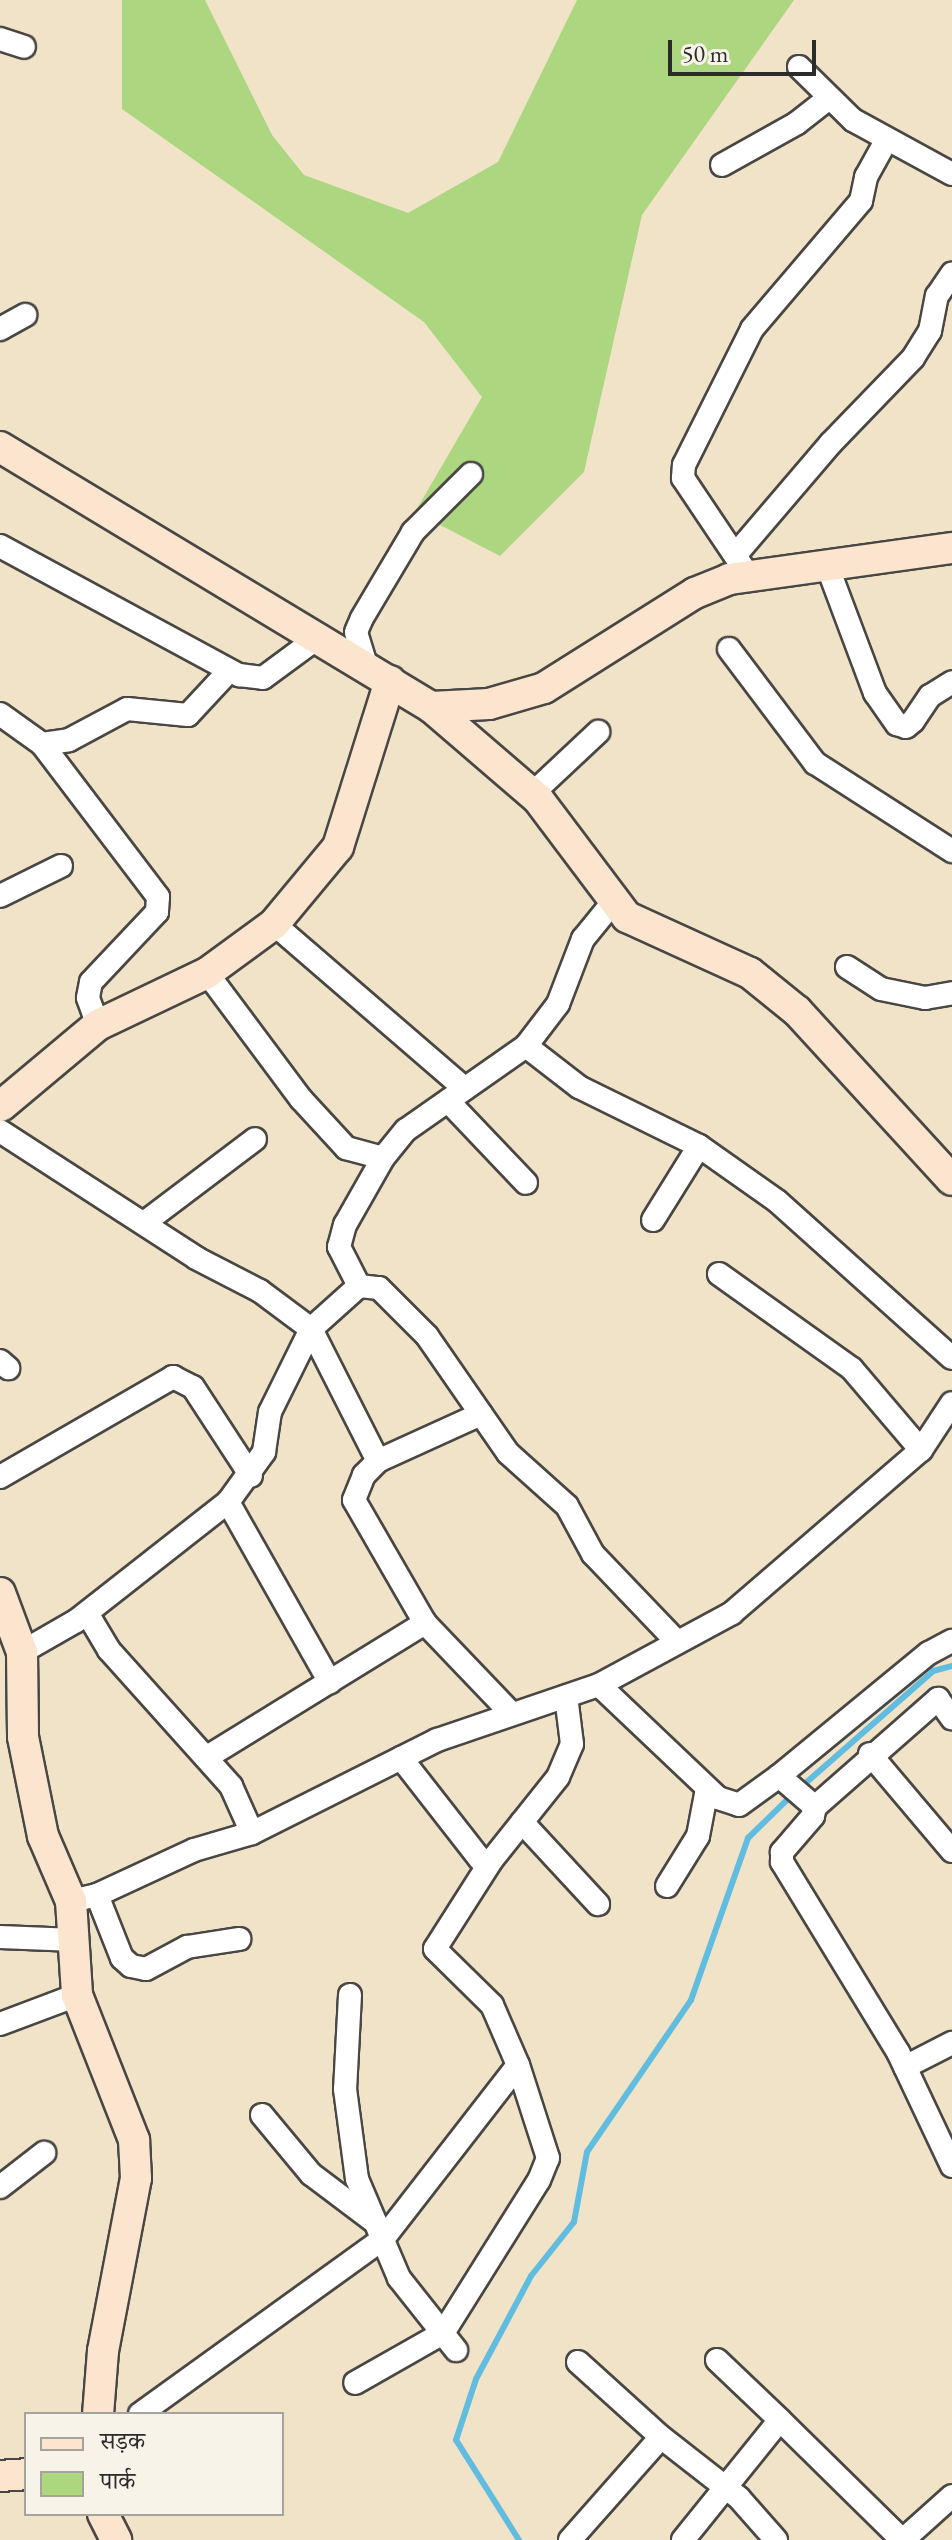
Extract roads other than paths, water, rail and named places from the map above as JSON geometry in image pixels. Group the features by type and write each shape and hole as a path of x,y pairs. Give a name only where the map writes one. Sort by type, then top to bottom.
{"street":[{"path":"0,39 24,47"},
{"path":"799,67 828,99 887,139 952,174"},
{"path":"722,165 797,123 828,99"},
{"path":"742,564 683,478 684,465 752,329 861,201 866,177 887,139"},
{"path":"431,707 489,704 544,688 742,564 831,443 913,358 930,331 937,296 952,274"},
{"path":"0,329 25,315"},
{"path":"0,447 320,636 431,707 532,794 627,917 762,982 797,1011 952,1180"},
{"path":"0,1106 98,1025 207,973 274,924 338,847 378,673 356,632 413,532 471,474"},
{"path":"0,546 229,671 263,678 320,636"},
{"path":"742,564 828,568 952,548"},
{"path":"828,568 875,693 897,724 906,727 930,696 952,682"},
{"path":"729,649 815,763 952,851"},
{"path":"42,744 69,740 127,709 188,715 229,671"},
{"path":"0,714 42,744 158,897 157,912 91,982 88,998 98,1025"},
{"path":"532,794 598,732"},
{"path":"0,896 61,866"},
{"path":"359,1286 339,1247 345,1225 383,1158 406,1130 526,1046 558,1004 583,939 614,901"},
{"path":"274,924 456,1095 526,1183"},
{"path":"847,967 881,989 949,1000"},
{"path":"207,973 301,1099 346,1148 383,1158"},
{"path":"526,1046 611,1106 699,1146 777,1201 952,1358"},
{"path":"0,1131 196,1258 260,1291 311,1329 378,1461"},
{"path":"144,1223 255,1139"},
{"path":"653,1220 699,1146"},
{"path":"719,1274 852,1369 921,1450"},
{"path":"22,1652 87,1613 228,1502 251,1476 264,1452 276,1398 311,1329 359,1286 379,1288 427,1336 481,1414 531,1478 567,1506 593,1554 677,1642"},
{"path":"0,1477 173,1377 193,1387 251,1476"},
{"path":"84,1898 194,1850 252,1833 401,1758 511,1713 599,1685 732,1613 921,1450 952,1403"},
{"path":"481,1414 378,1461 357,1490 358,1513 425,1623 511,1713"},
{"path":"228,1502 330,1682"},
{"path":"0,1593 22,1652 23,1737 43,1836 122,1958 131,1966 146,1969 187,1947 239,1939"},
{"path":"87,1613 109,1650 231,1786 252,1833"},
{"path":"207,1757 425,1623"},
{"path":"800,1791 929,1653 952,1641"},
{"path":"599,1685 707,1789 729,1805 800,1791 870,1754 938,1699 952,1718"},
{"path":"355,2383 449,2342 548,2158 518,2065 492,2005 435,1949 491,1861 558,1777 572,1744 566,1696"},
{"path":"870,1754 952,1851"},
{"path":"401,1758 480,1859 491,1861"},
{"path":"667,1886 698,1836 707,1789"},
{"path":"800,1791 813,1816 782,1852 782,1862 846,1960 905,2067 952,2166"},
{"path":"522,1822 598,1904"},
{"path":"84,1898 75,1940 77,1995 134,2140 136,2178 103,2351 98,2412"},
{"path":"0,1937 75,1940"},
{"path":"0,2024 77,1995"},
{"path":"350,1995 345,2089 357,2179 399,2278 449,2342"},
{"path":"905,2067 952,2043"},
{"path":"143,2412 380,2231 518,2065"},
{"path":"262,2115 311,2174 380,2231"},
{"path":"0,2187 44,2153"},
{"path":"717,2360 903,2540 952,2497"},
{"path":"578,2362 661,2437 725,2487 776,2540"},
{"path":"683,2540 780,2420"},
{"path":"570,2540 661,2437"},
{"path":"0,2463 24,2462"},
{"path":"0,2476 24,2474"},
{"path":"104,2516 116,2540"},
{"path":"125,2516 136,2540"}],"waterway":[{"path":"800,1788 933,1671 952,1666"},
{"path":"519,2540 456,2440 476,2379 531,2276 574,2222 587,2152 691,2000 748,1838 792,1795"}]}
